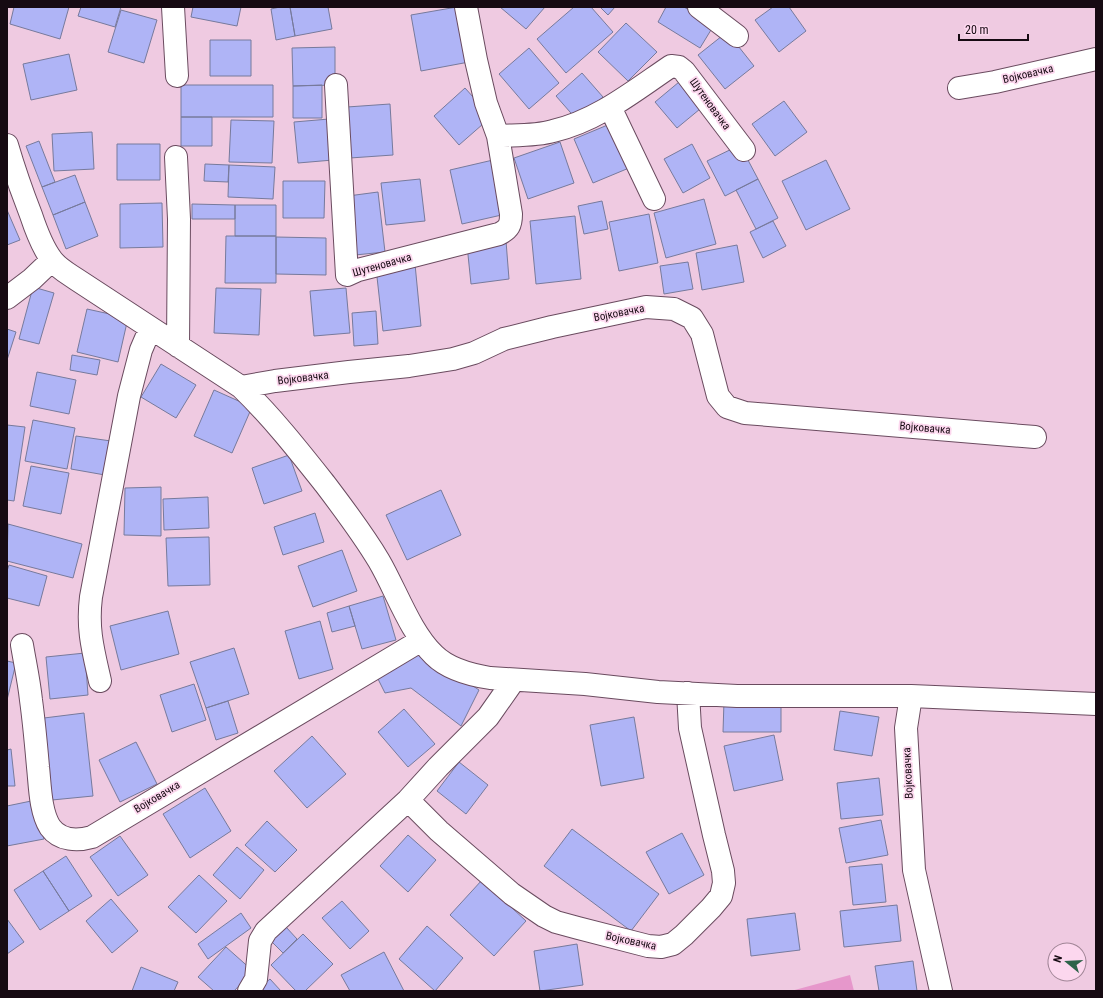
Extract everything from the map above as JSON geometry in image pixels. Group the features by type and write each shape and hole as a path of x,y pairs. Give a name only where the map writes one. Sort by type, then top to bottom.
{"street":[{"path":"173,7 177,76"},
{"name":"Шутеновачка","path":"336,85 347,275 358,270 494,236 508,230 511,224 511,214 498,136 486,103 466,7"},
{"path":"699,7 736,36"},
{"name":"Војковачка","path":"959,88 994,82 1096,59"},
{"name":"Шутеновачка","path":"498,136 553,132 578,124 610,107 671,66 679,67 694,81 717,115 744,150"},
{"path":"610,107 654,199"},
{"path":"7,145 13,184 52,260 61,269 150,329 241,387 261,407 283,432 345,510 379,560 420,641 435,656 447,664 475,675 514,680 585,684 658,692 737,696 911,696 1096,704"},
{"path":"176,157 179,219 178,346"},
{"path":"7,298 32,279 52,260"},
{"name":"Војковачка","path":"241,387 453,359 504,339 646,307 674,309 692,318 702,334 718,396 727,407 744,413 1035,437"},
{"path":"100,681 92,647 89,616 91,596 130,396 142,350 150,329"},
{"name":"Војковачка","path":"22,645 31,698 41,797 46,816 50,827 64,838 83,839 92,837 420,641"},
{"path":"249,991 252,989 256,979 260,941 266,932 408,800 438,767 488,717 514,680"},
{"name":"Војковачка","path":"408,800 439,831 512,894 544,916 556,922 648,946 661,947 673,944 711,908 721,896 724,883 723,871 690,728 688,693"},
{"name":"Војковачка","path":"911,696 906,728 914,870 941,991"}],"shaded area":[{"path":"850,975 854,991 791,991"}],"building":[{"path":"14,7 69,7 60,39 10,24"},
{"path":"81,7 121,7 115,27 78,16"},
{"path":"193,7 241,7 237,26 191,17"},
{"path":"290,7 295,36 276,40 271,9"},
{"path":"290,7 328,7 332,29 295,36"},
{"path":"457,7 469,62 421,71 411,15"},
{"path":"500,7 545,7 526,29"},
{"path":"574,7 591,7 613,32 566,73 537,39"},
{"path":"600,7 615,7 608,15"},
{"path":"666,7 684,7 714,25 700,48 658,22"},
{"path":"773,7 789,7 806,31 779,52 755,20"},
{"path":"121,10 157,20 144,63 108,52"},
{"path":"626,23 657,52 628,81 598,52"},
{"path":"727,32 754,66 725,89 698,55"},
{"path":"210,40 251,40 251,76 210,76"},
{"path":"335,47 335,85 293,86 292,48"},
{"path":"529,48 559,83 529,109 499,74"},
{"path":"69,54 77,90 31,100 23,64"},
{"path":"582,73 603,97 577,120 556,96"},
{"path":"679,82 700,109 677,128 655,102"},
{"path":"181,85 273,85 273,117 181,117"},
{"path":"322,85 322,118 293,118 293,86"},
{"path":"465,88 491,117 459,145 434,116"},
{"path":"784,101 807,132 775,156 752,124"},
{"path":"390,104 393,155 350,158 347,107"},
{"path":"181,117 212,117 212,146 181,146"},
{"path":"329,119 333,160 298,163 294,122"},
{"path":"231,120 274,121 272,163 229,162"},
{"path":"610,124 629,168 593,183 574,139"},
{"path":"92,132 94,169 54,171 52,134"},
{"path":"39,141 55,182 42,187 26,146"},
{"path":"560,142 574,183 528,199 514,158"},
{"path":"117,144 160,144 160,180 117,180"},
{"path":"692,144 710,178 683,193 664,159"},
{"path":"740,145 758,179 725,196 707,161"},
{"path":"493,160 506,214 462,224 450,170"},
{"path":"826,160 850,209 806,230 782,181"},
{"path":"205,164 229,165 228,182 204,181"},
{"path":"229,165 275,167 273,199 228,197"},
{"path":"75,175 85,202 53,215 42,187"},
{"path":"420,179 425,221 386,225 381,183"},
{"path":"758,179 778,218 756,229 736,190"},
{"path":"283,181 325,181 324,218 283,218"},
{"path":"378,192 385,252 355,255 348,196"},
{"path":"704,199 716,244 666,258 654,213"},
{"path":"602,201 608,229 584,234 578,206"},
{"path":"85,202 98,236 66,249 53,215"},
{"path":"162,203 163,247 120,248 120,204"},
{"path":"192,204 235,205 235,219 192,219"},
{"path":"235,205 276,205 276,236 235,236"},
{"path":"7,210 20,240 7,245"},
{"path":"649,214 658,263 619,271 609,222"},
{"path":"575,216 581,279 536,284 530,221"},
{"path":"773,221 786,246 763,258 750,232"},
{"path":"226,236 276,236 276,283 225,283"},
{"path":"276,237 326,238 326,275 276,274"},
{"path":"506,241 509,279 471,284 467,245"},
{"path":"737,245 744,282 702,290 696,253"},
{"path":"688,262 693,289 664,294 660,266"},
{"path":"415,264 421,326 383,331 376,268"},
{"path":"33,287 54,293 39,344 19,339"},
{"path":"216,288 261,289 259,335 214,333"},
{"path":"346,288 350,333 314,336 310,291"},
{"path":"87,309 128,318 118,362 77,352"},
{"path":"376,311 378,344 354,346 352,313"},
{"path":"7,329 16,332 7,360"},
{"path":"72,355 100,360 97,375 70,370"},
{"path":"161,364 196,385 176,418 141,397"},
{"path":"37,372 76,380 69,414 30,406"},
{"path":"214,390 252,407 232,453 194,436"},
{"path":"33,420 75,428 67,469 25,461"},
{"path":"7,425 25,427 14,501 7,500"},
{"path":"76,436 111,441 105,475 71,469"},
{"path":"289,455 302,491 264,504 252,468"},
{"path":"31,466 69,473 61,514 23,506"},
{"path":"161,487 161,536 124,535 125,488"},
{"path":"441,490 461,535 407,560 386,515"},
{"path":"208,497 209,528 164,530 163,499"},
{"path":"315,513 324,542 283,555 274,527"},
{"path":"8,524 82,544 73,578 7,561"},
{"path":"209,537 210,585 168,586 166,538"},
{"path":"342,550 357,591 313,607 298,566"},
{"path":"9,565 47,576 39,606 7,598 7,571"},
{"path":"383,596 396,640 362,649 349,606"},
{"path":"349,606 355,626 332,632 327,613"},
{"path":"168,611 179,654 121,670 110,626"},
{"path":"320,621 333,669 299,679 285,631"},
{"path":"415,647 479,690 461,726 411,688 385,693 374,671"},
{"path":"234,648 249,694 206,708 190,662"},
{"path":"85,653 88,695 50,699 46,657"},
{"path":"7,661 16,663 7,700"},
{"path":"194,684 206,720 172,732 160,695"},
{"path":"228,701 238,733 216,740 206,708"},
{"path":"724,701 781,702 781,732 723,732"},
{"path":"404,709 435,744 408,767 378,732"},
{"path":"840,711 879,717 872,756 834,750"},
{"path":"84,713 93,796 52,800 44,718"},
{"path":"634,717 644,778 601,786 590,725"},
{"path":"774,735 783,780 734,791 724,746"},
{"path":"312,736 346,774 307,808 274,771"},
{"path":"136,742 157,784 120,802 99,760"},
{"path":"11,749 15,786 7,786 7,750"},
{"path":"459,762 488,785 466,814 437,791"},
{"path":"879,778 883,815 841,819 837,783"},
{"path":"205,788 231,831 190,858 163,814"},
{"path":"36,800 44,839 7,846 7,806"},
{"path":"881,820 888,855 846,863 839,828"},
{"path":"267,821 297,850 275,872 245,845"},
{"path":"572,829 659,894 631,931 544,866"},
{"path":"682,833 704,875 669,894 646,852"},
{"path":"408,835 436,860 408,892 380,866"},
{"path":"120,836 148,875 118,896 90,857"},
{"path":"237,847 264,870 240,899 213,875"},
{"path":"66,856 92,896 69,911 43,871"},
{"path":"882,864 886,902 853,905 849,867"},
{"path":"43,871 69,911 40,930 14,890"},
{"path":"199,875 227,901 196,933 168,907"},
{"path":"482,880 526,921 494,956 450,915"},
{"path":"111,899 138,931 112,953 86,921"},
{"path":"342,901 369,931 350,949 322,918"},
{"path":"897,905 901,941 844,947 840,911"},
{"path":"241,913 251,928 208,959 198,944"},
{"path":"795,913 800,950 751,956 747,919"},
{"path":"7,919 24,942 7,954"},
{"path":"427,926 463,958 435,991 399,959"},
{"path":"286,927 297,939 283,953 271,941"},
{"path":"303,934 333,964 305,991 296,991 271,965"},
{"path":"577,944 583,985 540,991 534,951"},
{"path":"226,947 253,971 234,991 214,991 198,977"},
{"path":"384,952 404,991 350,991 341,975"},
{"path":"913,961 917,991 879,991 875,966"},
{"path":"141,967 178,982 174,991 132,991"},
{"path":"270,979 281,991 256,991"}]}
